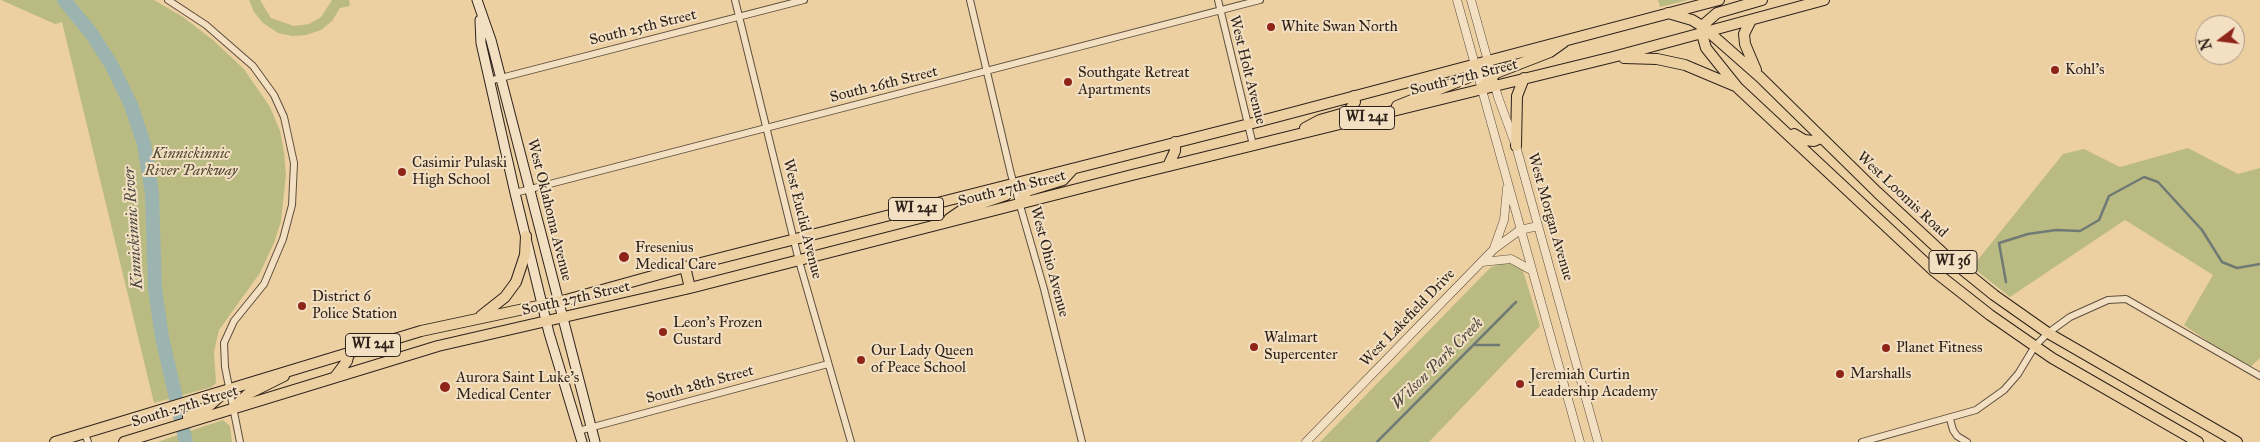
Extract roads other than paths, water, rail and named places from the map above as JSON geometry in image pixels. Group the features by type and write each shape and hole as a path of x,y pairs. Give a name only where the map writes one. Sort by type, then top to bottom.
{"main road":[{"name":"West Oklahoma Avenue","path":"477,0 480,14 481,43 515,193 546,321 582,442"},
{"name":"South 27th Street","path":"1488,60 1719,0"},
{"path":"1704,31 1718,13 1762,0"},
{"name":"South 27th Street","path":"1494,81 1524,78 1613,58 1704,31 1824,0"},
{"name":"West Loomis Road","path":"1667,13 1692,20 1760,77 1877,192 1947,257 1994,295 2048,333 2237,442"},
{"name":"West Oklahoma Avenue","path":"480,14 491,40 531,190 561,318 595,442"},
{"path":"1751,20 1744,34 1745,44 1750,60 1760,77"},
{"name":"WI 36","path":"1704,31 1706,48 1738,88 1934,271 2036,346 2198,442"},
{"path":"1480,89 1550,52 1569,38"},
{"path":"1613,58 1657,59 1685,65 1738,88"},
{"path":"1375,116 1488,60"},
{"name":"South 27th Street","path":"55,442 87,438 148,414 203,396 421,331 557,302 685,267 1354,96 1475,68"},
{"path":"1516,146 1517,96 1524,78"},
{"name":"South 27th Street","path":"124,442 207,412 234,407 438,346 690,288 1020,203 1480,89"},
{"path":"1291,136 1320,120 1348,112 1355,102 1354,96"},
{"path":"1780,126 1804,140 1814,141 1821,138"},
{"path":"1168,166 1174,151 1175,142"},
{"path":"1020,203 1027,191 1063,180 1073,168"},
{"path":"946,222 962,210 1006,196 1014,184"},
{"path":"1875,217 1877,192"},
{"path":"478,318 505,297 516,282 525,255 526,236"},
{"path":"685,267 690,288"},
{"path":"335,377 347,361 349,352"},
{"path":"2078,372 2088,356"},
{"path":"234,407 248,394 298,368"},
{"path":"566,390 580,386"},
{"path":"207,412 230,388"}],"street":[{"path":"168,0 206,25 253,66 274,95 284,117 294,163 292,205 283,239 264,284 234,321 224,343 225,367 240,442"},
{"name":"West Euclid Avenue","path":"735,0 799,261 851,442"},
{"name":"South 25th Street","path":"489,82 804,0"},
{"name":"West Ohio Avenue","path":"970,0 1014,184 1082,442"},
{"name":"West Holt Avenue","path":"1218,0 1253,145"},
{"name":"South 26th Street","path":"515,193 1260,0"},
{"name":"West Morgan Avenue","path":"1457,0 1480,89 1580,442"},
{"name":"West Morgan Avenue","path":"1471,0 1494,81 1516,146 1598,442"},
{"path":"1494,249 1504,220 1507,181"},
{"name":"West Lakefield Drive","path":"1306,442 1494,249 1520,230 1538,226"},
{"path":"1482,262 1511,259 1524,264 1532,270"},
{"path":"1862,442 1950,419 1976,410 1991,402 2018,374 2036,346 2048,333 2070,317 2108,300 2126,299 2260,376"},
{"name":"South 28th Street","path":"578,431 828,364"},
{"path":"1950,419 1957,436 1967,442"}],"waterway":[{"name":"Kinnickinnic River","path":"64,0 91,33 111,64 131,105 144,144 152,193 155,289 162,337 186,442"},
{"path":"2006,282 1999,243 2028,234 2056,230 2080,231 2099,220 2109,196 2144,177 2158,182 2202,230 2222,262 2237,268 2260,264"},
{"name":"Wilson Park Creek","path":"1377,442 1516,302"},
{"path":"1473,345 1499,345"}],"place":[{"name":"White Swan North","path":"1271,27"},
{"name":"Kohl's","path":"2055,70"},
{"name":"Southgate Retreat Apartments","path":"1068,82"},
{"name":"Casimir Pulaski High School","path":"402,172"},
{"name":"Fresenius Medical Care","path":"624,257"},
{"name":"District 6 Police Station","path":"302,306"},
{"name":"Leon's Frozen Custard","path":"663,332"},
{"name":"Walmart Supercenter","path":"1254,347"},
{"name":"Planet Fitness","path":"1886,348"},
{"name":"Our Lady Queen of Peace School","path":"861,360"},
{"name":"Marshalls","path":"1840,374"},
{"name":"Jeremiah Curtin Leadership Academy","path":"1520,384"},
{"name":"Aurora Saint Luke's Medical Center","path":"445,387"}],"park label":[{"name":"Kinnickinnic River Parkway","path":"191,162"}]}
